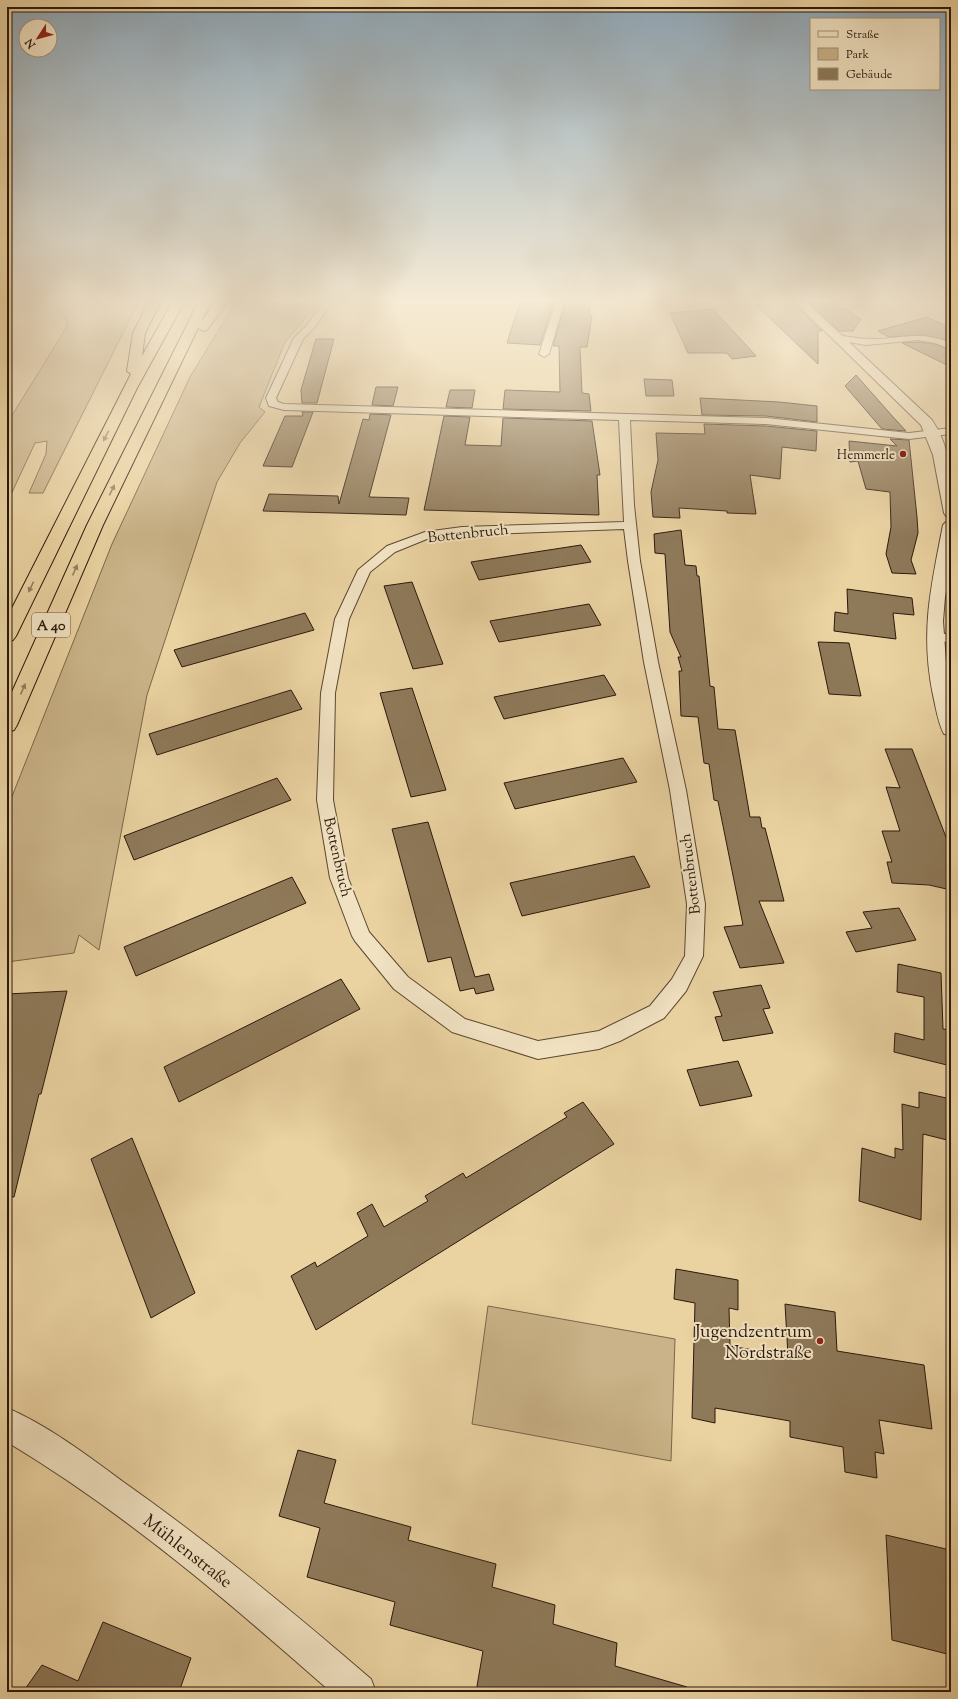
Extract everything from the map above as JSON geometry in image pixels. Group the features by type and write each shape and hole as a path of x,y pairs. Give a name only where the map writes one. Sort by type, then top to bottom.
{"highway":[{"path":"130,388 132,378"},
{"name":"A 40","path":"7,636 135,378"},
{"name":"A 40","path":"7,725 95,524 167,378"}],"street":[{"path":"280,378 271,398 273,404 284,407 766,421 909,436 951,431"},
{"path":"880,378 927,423 934,434 939,449 951,512"},
{"name":"Bottenbruch","path":"624,416 630,526 634,561 651,662 678,790 696,904 694,956 679,985 657,1012 613,1035 599,1040 538,1050 460,1026 401,983 361,936 340,878 325,800 328,693 342,619 364,570 391,549 425,536 462,531 630,526"},
{"path":"951,525 939,587 935,621 943,638 940,688 951,729"},
{"name":"Mühlenstraße","path":"7,1424 115,1495 210,1567 289,1632 358,1692"}],"green space":[{"path":"35,378 100,378 43,493 29,493 46,454 47,441 35,443 7,503 7,419 11,417"},
{"path":"189,378 270,378 259,407 265,412 240,443 217,482 147,695 99,950 79,935 74,953 7,962 7,809 112,544"},
{"path":"488,1306 675,1339 671,1461 472,1424"}],"building":[{"path":"304,378 324,378 317,403 302,403 301,390"},
{"path":"560,378 581,378 582,393 589,394 591,411 503,409 505,390 560,392"},
{"path":"853,378 859,378 906,431 882,429 845,386"},
{"path":"644,379 672,380 674,396 646,396"},
{"path":"376,387 398,387 393,406 372,405"},
{"path":"450,390 475,390 472,408 446,407"},
{"path":"700,398 779,402 817,406 817,422 766,416 702,415"},
{"path":"302,412 313,412 292,467 263,466 285,416 303,416"},
{"path":"370,414 391,415 369,497 409,498 406,515 263,511 269,494 338,496 339,504 363,419 369,420"},
{"path":"444,416 470,417 465,445 501,446 503,418 592,421 600,475 597,475 599,515 424,510"},
{"path":"704,424 766,426 817,431 816,451 782,447 780,479 750,475 756,514 727,513 727,511 679,508 680,518 653,517 651,492 658,460 656,433 705,434"},
{"path":"890,439 909,440 918,533 911,560 916,574 892,573 886,554 891,527 890,492 866,489 858,461 850,462 849,441 897,446"},
{"path":"681,530 685,565 696,566 697,576 699,576 710,686 714,687 718,729 735,730 750,817 760,817 762,828 765,828 784,901 759,901 784,963 740,968 724,927 743,925 718,801 714,800 709,764 704,763 698,717 681,716 679,671 682,671 678,657 681,657 670,632 665,554 655,553 654,534"},
{"path":"581,545 591,562 479,580 471,562"},
{"path":"412,582 443,664 413,669 384,586"},
{"path":"847,589 912,598 914,615 893,613 896,639 834,631 835,612 848,614"},
{"path":"589,604 601,625 499,642 490,621"},
{"path":"305,613 314,630 182,667 174,650"},
{"path":"818,642 849,643 861,696 829,694"},
{"path":"604,675 616,695 504,719 494,697"},
{"path":"412,688 446,790 411,797 380,693"},
{"path":"291,690 302,709 157,755 149,734"},
{"path":"885,749 912,749 951,850 951,890 929,885 892,883 887,862 892,862 882,831 900,831 886,787 900,788"},
{"path":"623,758 637,782 515,809 504,783"},
{"path":"277,778 291,800 134,860 124,836"},
{"path":"428,822 475,977 489,974 494,990 476,994 474,988 460,991 451,957 428,962 392,829"},
{"path":"634,856 650,887 522,916 510,883"},
{"path":"292,877 306,903 136,976 124,947"},
{"path":"899,908 916,940 856,952 846,932 872,928 863,912"},
{"path":"898,964 941,973 943,1029 951,1030 951,1066 894,1052 895,1033 924,1040 924,997 897,992"},
{"path":"341,979 360,1009 179,1102 164,1067"},
{"path":"761,985 770,1008 763,1009 773,1033 723,1041 715,1017 722,1016 713,992"},
{"path":"67,991 41,1094 39,1094 14,1197 7,1197 7,994"},
{"path":"738,1061 752,1096 700,1106 687,1070"},
{"path":"919,1092 951,1099 951,1141 923,1134 921,1220 859,1201 862,1148 895,1158 895,1148 903,1150 902,1104 919,1108"},
{"path":"583,1102 614,1144 316,1330 291,1276 315,1262 317,1267 368,1236 357,1213 372,1204 384,1227 428,1201 425,1196 463,1173 466,1178 567,1117 564,1113"},
{"path":"132,1138 195,1293 151,1318 91,1159"},
{"path":"676,1269 738,1280 738,1310 729,1308 730,1346 788,1356 785,1304 835,1312 837,1351 924,1365 932,1429 879,1420 884,1454 875,1452 877,1478 845,1472 843,1447 790,1437 790,1421 715,1408 715,1423 692,1418 695,1303 674,1299"},
{"path":"298,1450 336,1460 324,1503 411,1527 408,1540 496,1564 492,1587 555,1605 553,1624 617,1643 615,1666 687,1687 686,1692 476,1692 483,1651 390,1625 395,1602 307,1577 320,1528 279,1516"},
{"path":"886,1535 946,1549 951,1605 951,1655 892,1640"},
{"path":"103,1622 191,1658 179,1692 23,1692 42,1665 78,1681"}],"place":[{"name":"Hemmerle","path":"903,454"},
{"name":"Jugendzentrum Nordstraße","path":"820,1341"}]}
